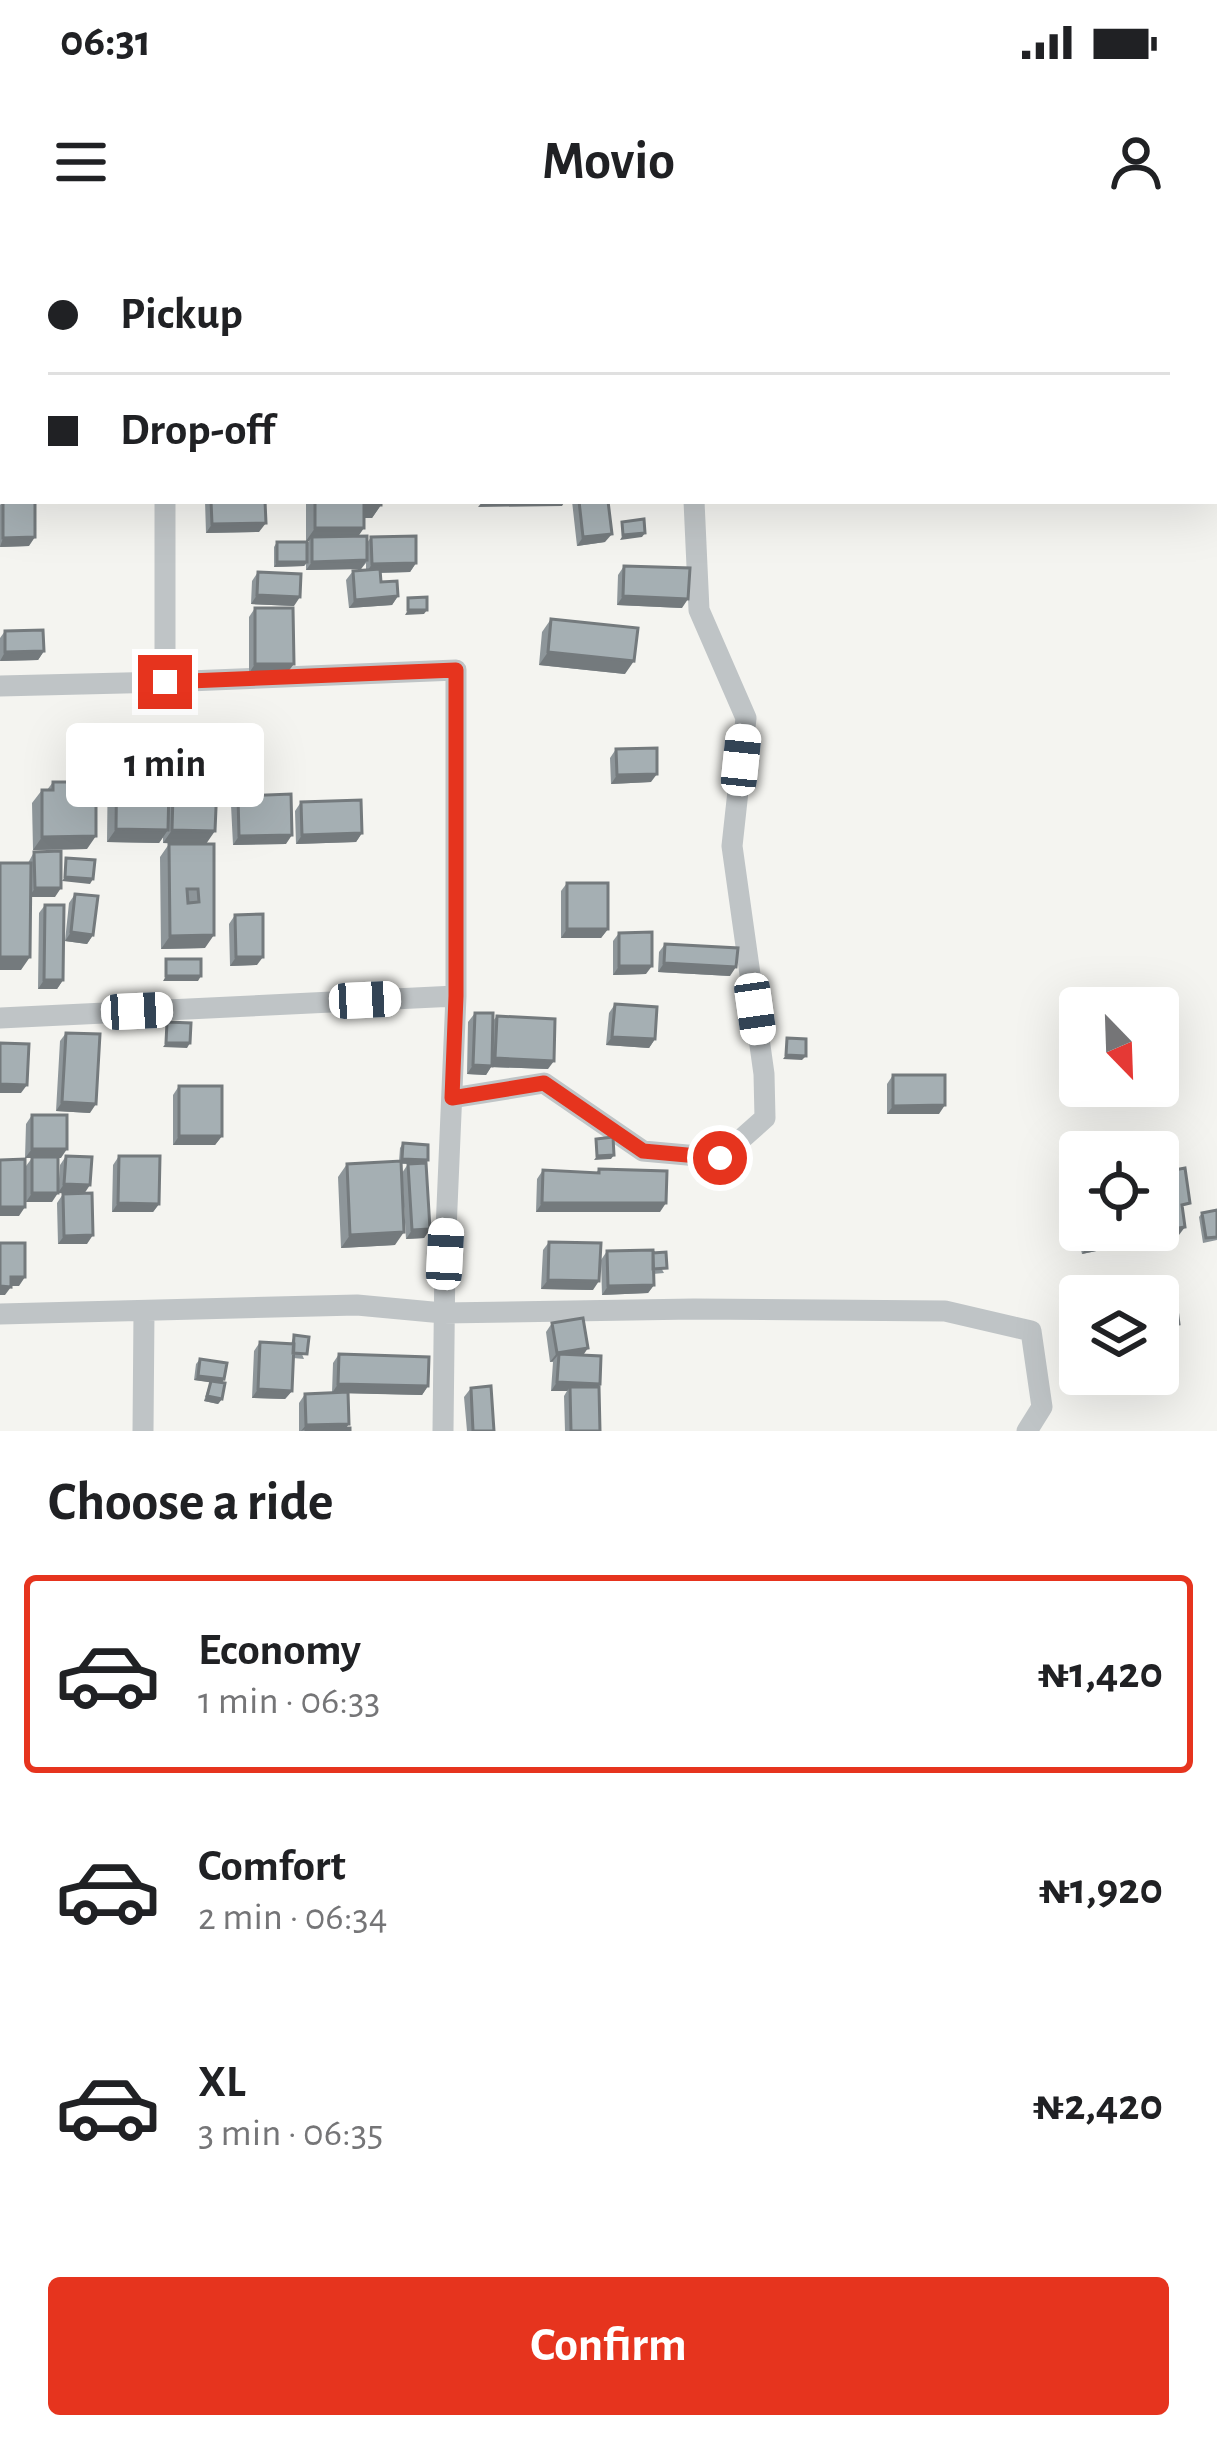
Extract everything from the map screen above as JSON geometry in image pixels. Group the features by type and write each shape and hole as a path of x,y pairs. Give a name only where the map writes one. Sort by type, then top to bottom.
{"street":[{"path":"165,504 165,682"},
{"path":"452,1098 544,1083 643,1151 720,1158 765,1118 764,1074 732,845 746,718 699,610 694,504"},
{"path":"0,686 456,670 456,996 442,1431"},
{"path":"0,1018 456,996"},
{"path":"0,1314 357,1305 443,1313 945,1311 1031,1331 1042,1407 1027,1431"},
{"path":"143,1431 144,1311"}],"building":[{"path":"3,504 35,504 35,537 3,538"},
{"path":"211,504 265,504 266,523 212,524"},
{"path":"315,504 381,504 364,505 364,528 315,528"},
{"path":"579,504 608,504 612,534 583,537"},
{"path":"644,519 645,533 623,535 622,522"},
{"path":"367,536 367,560 312,562 312,537"},
{"path":"416,536 416,563 372,564 371,537"},
{"path":"277,542 307,542 307,562 277,562"},
{"path":"624,566 690,568 688,599 623,596"},
{"path":"380,569 381,582 397,581 398,596 355,600 353,571"},
{"path":"258,572 301,574 300,597 257,595"},
{"path":"427,597 427,610 408,610 408,598"},
{"path":"255,608 293,608 294,664 255,664"},
{"path":"551,619 638,628 634,661 548,652"},
{"path":"43,630 44,651 5,652 5,631"},
{"path":"117,743 170,744 168,830 116,829"},
{"path":"657,748 657,774 617,775 616,749"},
{"path":"174,760 218,761 215,831 172,830"},
{"path":"53,782 96,789 96,836 42,837 42,790 53,790"},
{"path":"291,794 292,835 239,836 238,796"},
{"path":"361,800 362,833 302,835 301,802"},
{"path":"169,844 214,844 214,935 170,936","holes":["187,889 198,889 199,902 188,903"]},
{"path":"61,851 61,888 35,888 34,852"},
{"path":"66,858 95,860 93,879 65,877"},
{"path":"0,863 31,863 30,957 0,957"},
{"path":"567,883 608,883 608,929 567,929"},
{"path":"75,894 98,896 93,935 71,932"},
{"path":"45,905 64,905 63,980 44,980"},
{"path":"263,914 263,957 236,957 235,915"},
{"path":"652,932 652,966 619,966 619,933"},
{"path":"665,944 738,948 736,967 664,963"},
{"path":"166,959 201,959 201,976 166,976"},
{"path":"615,1004 657,1007 655,1039 612,1037"},
{"path":"475,1013 493,1013 492,1066 473,1065"},
{"path":"497,1016 555,1019 554,1061 495,1058"},
{"path":"167,1022 191,1023 190,1043 166,1043"},
{"path":"66,1033 100,1034 96,1104 62,1102"},
{"path":"787,1038 806,1039 806,1056 786,1055"},
{"path":"0,1043 29,1044 27,1085 0,1084"},
{"path":"893,1075 945,1075 945,1105 893,1106"},
{"path":"179,1086 222,1086 222,1136 179,1136"},
{"path":"32,1115 67,1115 67,1149 32,1149"},
{"path":"613,1137 614,1155 597,1156 596,1139"},
{"path":"403,1143 428,1145 428,1160 402,1159"},
{"path":"66,1156 92,1157 90,1185 64,1184"},
{"path":"119,1156 160,1156 159,1204 118,1203"},
{"path":"32,1157 58,1157 58,1193 32,1193"},
{"path":"25,1159 25,1207 0,1207 0,1160"},
{"path":"401,1161 404,1232 350,1235 347,1164"},
{"path":"426,1163 430,1229 412,1230 408,1164"},
{"path":"1185,1168 1190,1203 1182,1205 1185,1227 1179,1228 1179,1169"},
{"path":"599,1169 667,1171 666,1203 542,1203 543,1170 599,1173"},
{"path":"92,1193 93,1235 64,1236 63,1194"},
{"path":"1217,1210 1217,1237 1206,1238 1202,1213"},
{"path":"549,1242 601,1243 599,1281 548,1280"},
{"path":"0,1243 25,1243 25,1277 11,1277 11,1287 0,1286"},
{"path":"653,1250 654,1285 608,1286 607,1251"},
{"path":"666,1252 667,1268 653,1269 653,1253"},
{"path":"583,1318 588,1348 557,1353 552,1323"},
{"path":"294,1335 309,1337 307,1354 293,1353"},
{"path":"260,1342 294,1344 292,1391 258,1389"},
{"path":"339,1354 429,1357 428,1386 338,1384"},
{"path":"559,1354 601,1356 600,1384 557,1382"},
{"path":"200,1359 227,1363 224,1379 198,1376"},
{"path":"211,1381 225,1383 222,1399 207,1396"},
{"path":"491,1386 494,1431 473,1431 471,1388"},
{"path":"570,1387 599,1387 600,1431 571,1431"},
{"path":"348,1392 349,1424 306,1425 305,1394"},
{"path":"306,1429 350,1431 306,1431"}],"route":[{"path":"165,682 456,670 452,1098 544,1083 643,1151 720,1158"}]}
